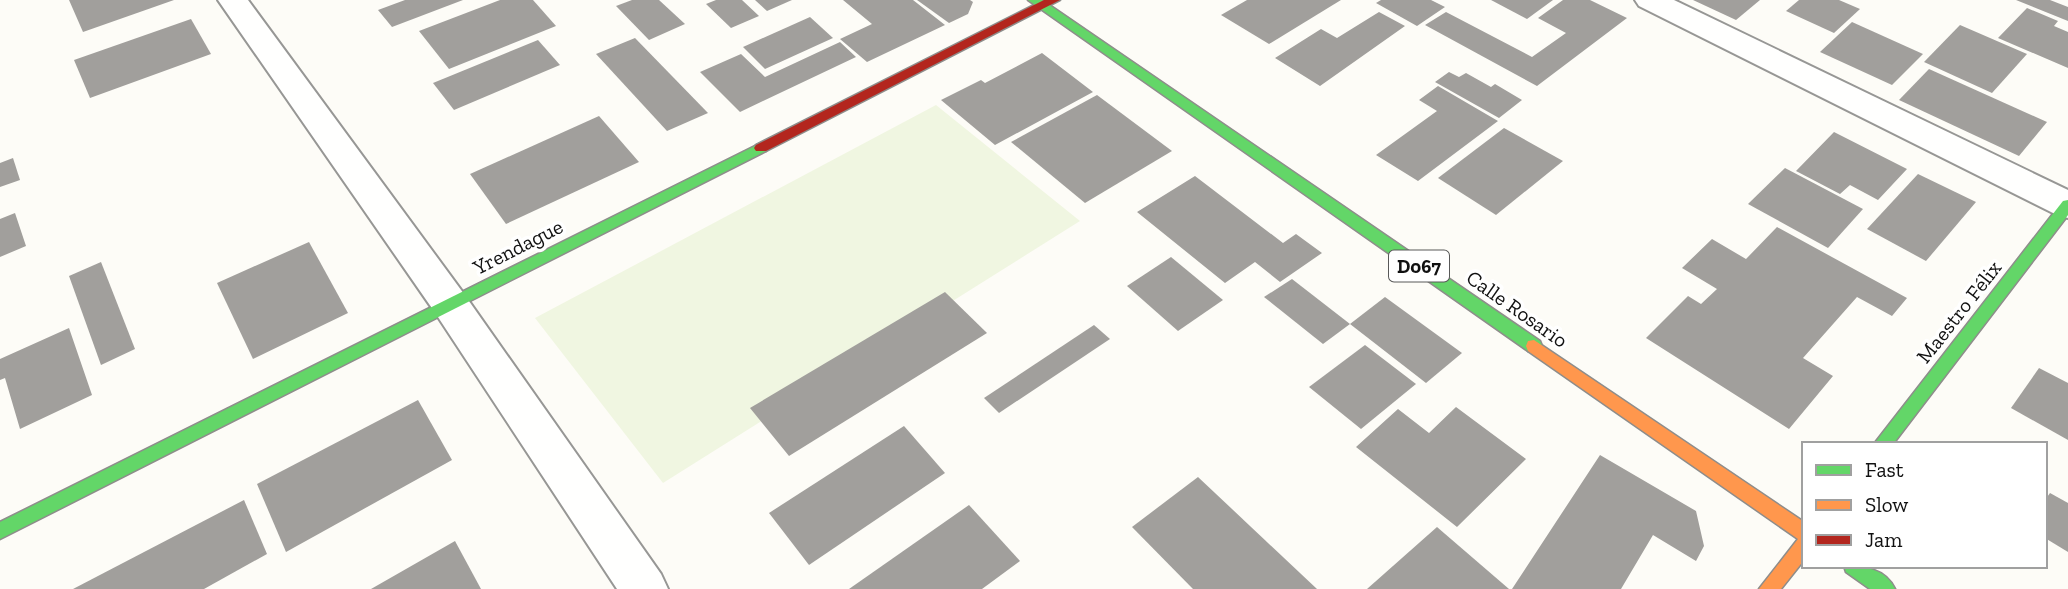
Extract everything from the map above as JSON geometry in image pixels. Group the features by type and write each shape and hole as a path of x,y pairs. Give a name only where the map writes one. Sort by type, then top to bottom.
{"street":[{"path":"233,0 450,304 644,589"},
{"path":"1650,0 2068,205"},
{"name":"Yrendague","path":"0,531 1044,2"},
{"name":"Calle Rosario","path":"1044,2 1802,532"},
{"name":"Maestro Félix","path":"1885,442 2068,205"},
{"path":"1769,589 1802,548"},
{"path":"1856,568 1885,589"}],"green space":[{"path":"936,105 1080,221 663,483 535,318"}],"building":[{"path":"69,0 174,0 83,32"},
{"path":"405,0 463,0 392,27 378,10"},
{"path":"500,0 533,0 556,26 449,69 419,31"},
{"path":"632,0 659,0 685,24 649,40 616,6"},
{"path":"716,0 742,0 759,16 731,28 706,4"},
{"path":"755,0 792,0 767,11"},
{"path":"843,0 913,0 945,25 867,62 840,39 872,24"},
{"path":"917,0 973,2 968,14 949,23"},
{"path":"1247,0 1341,0 1269,44 1221,15"},
{"path":"1381,0 1431,0 1445,7 1417,26 1376,3"},
{"path":"1491,0 1553,0 1527,19"},
{"path":"1563,0 1590,0 1627,18 1537,86 1425,25 1446,12 1532,57 1566,33 1538,18"},
{"path":"1693,0 1760,0 1736,20"},
{"path":"1799,0 1839,0 1860,9 1834,33 1786,11"},
{"path":"2016,0 2050,0 2068,7 2068,21"},
{"path":"2027,8 2058,21 2054,26 2068,32 2068,68 1998,38"},
{"path":"1379,12 1405,26 1320,86 1275,58 1321,29 1337,38"},
{"path":"810,17 833,38 765,69 743,47"},
{"path":"191,19 211,54 90,98 74,60"},
{"path":"1852,22 1923,54 1892,85 1820,52"},
{"path":"1960,25 2027,54 1992,93 1924,62"},
{"path":"635,38 708,113 667,131 596,54"},
{"path":"538,40 560,65 454,110 433,83"},
{"path":"840,42 856,57 740,112 700,72 741,54 765,77"},
{"path":"1042,53 1093,92 995,145 941,100 981,80 985,83"},
{"path":"1929,69 2047,122 2019,156 1899,100"},
{"path":"1449,72 1459,77 1466,73 1491,87 1495,84 1522,100 1499,118 1435,82"},
{"path":"1438,86 1498,121 1418,181 1376,155 1437,111 1419,100"},
{"path":"1097,95 1172,151 1085,203 1011,142"},
{"path":"599,116 639,162 506,224 470,174"},
{"path":"1504,128 1563,161 1496,215 1438,178"},
{"path":"1834,132 1907,169 1878,200 1850,185 1840,194 1796,171"},
{"path":"13,158 20,180 0,187 0,163"},
{"path":"1785,168 1863,209 1828,248 1748,204"},
{"path":"1918,174 1976,202 1926,261 1867,229"},
{"path":"1195,176 1283,243 1296,234 1322,253 1280,282 1255,262 1225,283 1137,212"},
{"path":"15,213 26,246 0,257 0,219"},
{"path":"1777,227 1907,298 1892,316 1857,297 1803,358 1833,376 1789,429 1646,338 1688,296 1701,304 1717,289 1682,268 1712,239 1746,259"},
{"path":"309,242 348,313 253,359 217,283"},
{"path":"1171,257 1223,300 1178,331 1127,286"},
{"path":"101,262 135,349 101,365 69,276"},
{"path":"1292,279 1350,324 1323,344 1264,297"},
{"path":"945,292 987,333 789,456 750,408"},
{"path":"1385,297 1462,353 1426,383 1350,324"},
{"path":"1094,325 1110,339 999,413 984,398"},
{"path":"69,328 92,395 20,429 5,378 0,380 0,359"},
{"path":"1365,345 1416,384 1361,429 1309,387"},
{"path":"2039,368 2068,383 2068,440 2011,408"},
{"path":"418,400 452,460 286,552 257,484"},
{"path":"1456,407 1526,459 1457,527 1356,447 1398,409 1429,433"},
{"path":"904,426 945,473 809,565 769,513"},
{"path":"1600,455 1696,511 1704,546 1696,561 1653,535 1621,589 1512,589"},
{"path":"1198,477 1317,589 1193,589 1132,527"},
{"path":"2050,493 2068,503 2068,552 2047,539 2047,497"},
{"path":"244,500 267,554 204,589 73,589"},
{"path":"969,505 1020,561 982,589 849,589"},
{"path":"1437,527 1509,589 1367,589"},
{"path":"455,541 481,589 371,589"}],"traffic: fast":[{"path":"1034,0 1534,346"},
{"path":"0,531 761,148"},
{"path":"1885,442 2068,205"},
{"path":"1856,568 1885,589"}],"traffic: slow":[{"path":"1534,346 1802,532"},
{"path":"1769,589 1802,548"}],"traffic: jam":[{"path":"761,148 1054,0"}]}
